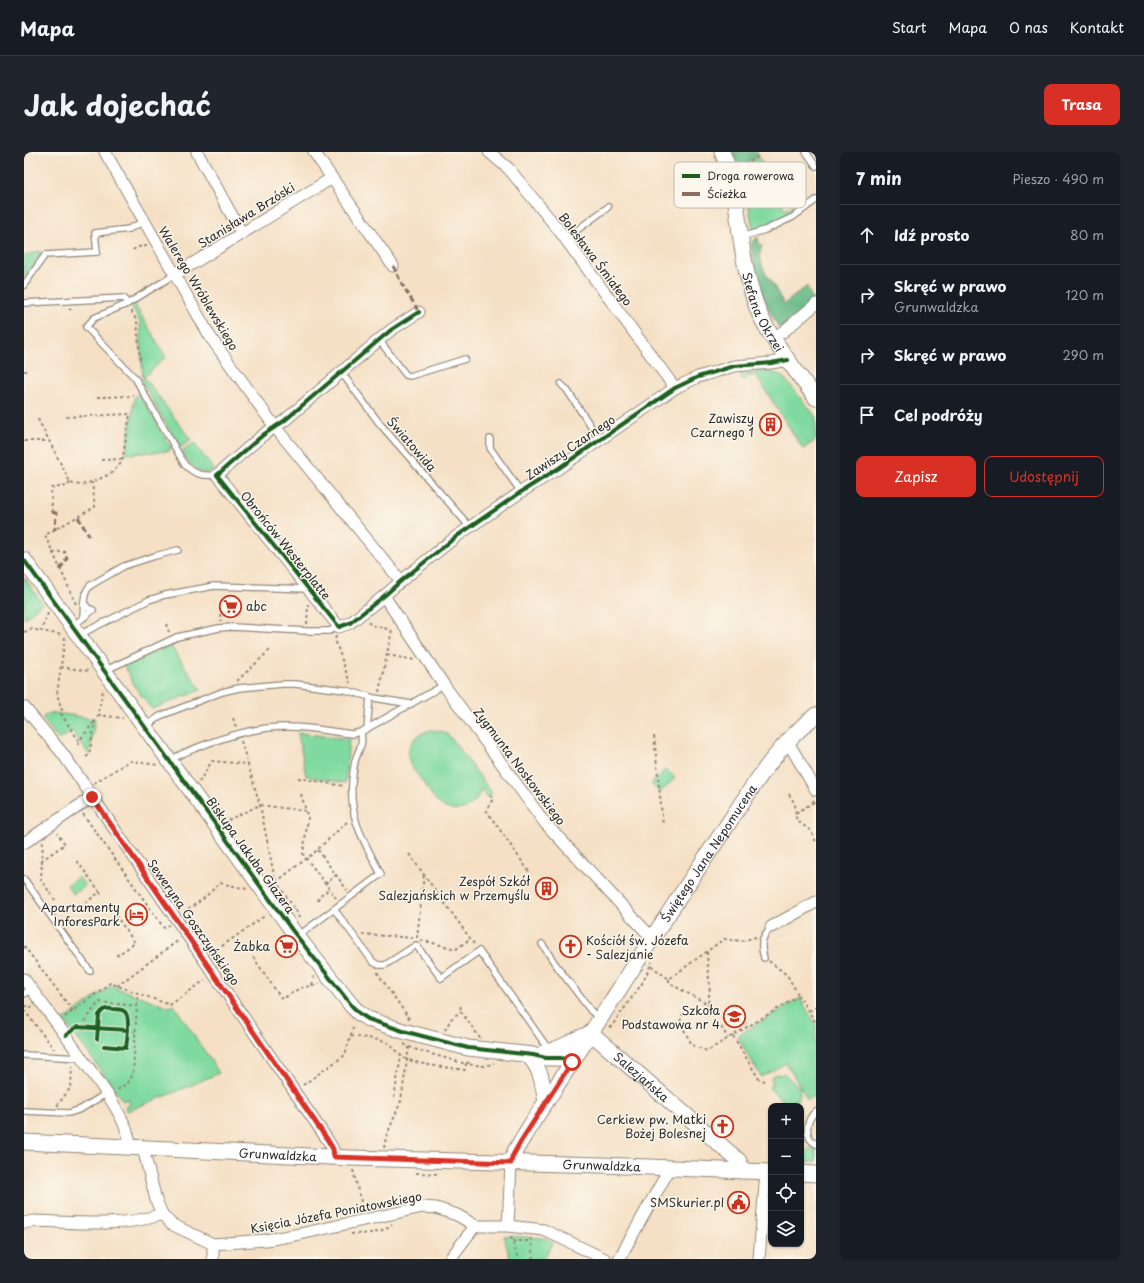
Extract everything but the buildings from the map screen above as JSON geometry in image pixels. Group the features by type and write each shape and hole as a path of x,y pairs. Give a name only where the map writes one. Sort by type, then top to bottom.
{"street":[{"name":"Walerego Wróblewskiego","path":"105,152 211,338 275,427 401,581"},
{"path":"197,152 242,234"},
{"path":"314,152 394,266"},
{"name":"Bolesława Śmiałego","path":"489,152 509,169 565,238 675,388"},
{"name":"Stefana Okrzei","path":"722,152 725,162"},
{"name":"Stanisława Brzóski","path":"174,275 332,178"},
{"name":"Stefana Okrzei","path":"737,208 748,277 755,302 761,315 788,360 816,398"},
{"path":"774,337 784,331 816,304"},
{"path":"217,475 263,435 275,427 391,330 419,312"},
{"name":"Zawiszy Czarnego","path":"339,627 350,623 470,527 675,388 698,377 734,366 788,360"},
{"name":"Obrońców Westerplatte","path":"217,475 339,627"},
{"name":"Biskupa Jakuba Glazera","path":"24,560 74,630 100,671 145,727 167,763 302,933 352,1006 368,1019 403,1031 468,1048 530,1055 548,1055 568,1059 572,1062"},
{"name":"Zygmunta Noskowskiego","path":"384,596 444,685 545,823 652,938"},
{"name":"Seweryna Goszczyńskiego","path":"24,707 63,754 216,976 327,1139 333,1149 334,1157"},
{"name":"Świętego Jana Nepomucena","path":"511,1163 512,1157 521,1141 546,1102 652,938 762,774 788,742 807,722 816,715"},
{"path":"788,742 816,790"},
{"path":"24,843 92,797"},
{"path":"768,930 816,902"},
{"path":"24,979 28,992 66,1035 77,1061 111,1092 130,1141 137,1148 162,1214 153,1218 116,1223 34,1221 24,1223"},
{"path":"548,1055 577,1038 591,1033"},
{"name":"Salezjańska","path":"591,1033 739,1161 742,1170"},
{"path":"530,1055 540,1072 546,1102"},
{"name":"Grunwaldzka","path":"24,1142 350,1158 768,1172"},
{"path":"509,1231 511,1163"},
{"path":"619,1259 670,1168"},
{"path":"759,1259 768,1172"},
{"path":"804,1173 816,1174"},
{"name":"Księcia Józefa Poniatowskiego","path":"162,1214 171,1224 213,1244 266,1240 423,1207 436,1208 457,1215 475,1226"},
{"path":"450,1259 475,1226 509,1231 544,1230 605,1259"},
{"path":"213,1244 213,1259"}],"lane":[{"path":"806,152 816,166"},
{"path":"806,207 816,200"},
{"path":"565,238 608,207"},
{"path":"741,237 764,230 793,217 805,208"},
{"path":"24,285 45,255 97,252 95,233 129,229 144,221"},
{"path":"174,275 136,298 125,301 94,318 86,327 136,378 185,465 192,472 217,475"},
{"path":"24,303 125,301"},
{"path":"379,340 406,376 465,359"},
{"name":"Światowida","path":"341,372 380,424 470,527"},
{"path":"561,384 567,390 599,440"},
{"path":"490,439 490,448 521,492"},
{"path":"74,630 88,587 124,566 178,550"},
{"path":"74,630 149,600 166,595 214,586 309,589"},
{"path":"74,630 93,610 88,608 84,602"},
{"path":"100,671 176,637 219,628 232,627 329,631 339,627"},
{"path":"145,727 160,716 222,692 239,688 295,684 353,692 370,697 411,704"},
{"path":"167,763 189,751 238,733 291,727 352,734 364,731 444,685"},
{"path":"302,933 381,874 359,832 354,815 353,788 355,759 362,746 370,697"},
{"path":"24,879 90,971"},
{"path":"334,909 373,962 379,965 385,965 416,945 441,978 479,951 547,1047 548,1055"},
{"path":"764,958 761,946 762,940 768,930"},
{"path":"542,944 591,1011 601,1019"},
{"path":"24,1055 59,1056 77,1061"},
{"path":"24,1111 69,1113 81,1109 111,1092"},
{"path":"816,1111 812,1115 807,1126 809,1138 816,1144"}],"path":[{"path":"750,162 759,156"},
{"path":"133,250 137,247 157,244"},
{"path":"135,317 137,321 140,360"},
{"path":"97,397 134,396"},
{"path":"38,418 70,482 82,485 112,473 123,459 130,414 65,417"},
{"path":"24,441 48,440"},
{"path":"100,460 123,459"},
{"path":"52,512 50,488 68,486 70,482"},
{"path":"78,608 45,536 96,507 92,482"},
{"path":"53,554 58,551 61,553"},
{"path":"306,631 309,589"},
{"path":"41,631 50,608"},
{"path":"360,615 371,625 392,630 396,628"},
{"path":"339,627 335,640 353,692"},
{"path":"24,632 32,629 41,631 74,630 61,667 57,694 62,710 61,714 78,740 78,745"},
{"path":"379,694 392,630"},
{"path":"233,685 272,648"},
{"path":"387,655 416,660 423,654"},
{"path":"61,667 100,671"},
{"path":"78,740 98,715 103,689"},
{"path":"98,715 124,718"},
{"path":"86,757 90,755 94,721"},
{"path":"238,733 260,805 274,880 297,912 302,933"},
{"path":"654,736 662,825"},
{"path":"101,779 130,761 167,763"},
{"path":"199,782 212,761 248,764"},
{"path":"298,778 353,788"},
{"path":"300,794 308,818 303,854 341,904"},
{"path":"789,794 795,804 798,822 803,824 811,831 816,842"},
{"path":"490,795 493,799 486,810 530,873"},
{"path":"796,813 814,802"},
{"path":"228,820 260,805 306,811"},
{"path":"81,811 164,928 170,924"},
{"path":"276,882 318,850 354,815"},
{"path":"42,861 66,844 55,829"},
{"path":"44,837 41,880 55,900"},
{"path":"318,850 352,896"},
{"path":"409,854 475,945"},
{"path":"77,861 101,892 81,906"},
{"path":"125,874 130,870"},
{"path":"416,945 424,874"},
{"path":"325,884 336,875"},
{"path":"180,915 203,899 220,883 248,889"},
{"path":"318,901 319,898 329,889"},
{"path":"112,910 135,943 116,956"},
{"path":"204,959 266,916 269,911"},
{"path":"669,979 724,939 742,941 768,930"},
{"path":"117,986 182,938"},
{"path":"24,946 73,1010"},
{"path":"707,952 710,986 708,1004 710,1008"},
{"path":"253,957 280,998 284,998 300,988 325,983"},
{"path":"764,958 787,975 816,1023"},
{"path":"379,965 378,974 410,1020"},
{"path":"651,966 669,979 670,982 676,987 708,1004"},
{"path":"61,1019 110,983 170,1005 210,977 216,976"},
{"path":"111,1092 128,1083 133,1074 138,993"},
{"path":"683,1013 680,1022 692,1045 707,1051 799,996"},
{"path":"83,1027 85,1021 99,1002 137,1006"},
{"path":"461,1006 460,1010 484,1042"},
{"path":"809,1011 816,1007"},
{"path":"24,1010 59,1056"},
{"path":"444,1032 451,1019 461,1011"},
{"path":"300,1087 345,1055 357,1018"},
{"path":"66,1035 77,1027 91,1028"},
{"path":"721,1027 728,1038"},
{"path":"120,1030 135,1032"},
{"path":"733,1035 759,1079 765,1081"},
{"path":"350,1036 382,1041 391,1045 401,1056 408,1060 465,1070 466,1064 471,1061"},
{"path":"384,1148 386,1137 401,1101 409,1047 466,1064 485,1066 496,1062"},
{"path":"394,1098 401,1056"},
{"path":"52,1112 71,1087 77,1061"},
{"path":"350,1158 365,1219"},
{"path":"348,1234 377,1233 388,1228 396,1220"},
{"path":"509,1231 518,1259"},
{"path":"533,1259 531,1236 536,1236"},
{"path":"513,1241 531,1241"}],"green space":[{"path":"732,152 757,152 759,155 749,162 737,162"},
{"path":"759,157 761,162 752,162"},
{"path":"816,192 816,196 806,203 806,198"},
{"path":"749,208 784,208 785,210 788,208 798,208 758,229 753,227"},
{"path":"758,237 759,243 762,246 760,255 763,268 784,304 807,286 813,303 780,328 767,306 757,277 751,243"},
{"path":"40,251 41,254 24,278 24,256"},
{"path":"138,301 139,302 135,305 166,357 144,377 191,440 180,448 143,384 140,322 132,307 132,305"},
{"path":"757,371 776,373 785,379 816,417 816,440 803,449 755,374 743,380 740,375"},
{"path":"138,394 171,448 169,451 126,454 135,396"},
{"path":"194,443 214,470 209,473 204,473 191,465 182,452"},
{"path":"24,577 42,603 24,619"},
{"path":"170,645 201,690 152,709 137,690 124,666"},
{"path":"56,713 95,719 89,755 72,731 59,740 42,718 47,714"},
{"path":"432,730 444,732 451,738 492,793 487,797 481,789 479,795 471,805 460,810 447,808 436,800 411,766 408,754 412,743 420,734"},
{"path":"298,733 349,739 345,783 306,776"},
{"path":"666,769 675,778 660,793 651,784"},
{"path":"79,877 85,886 73,894 67,885"},
{"path":"111,986 170,1007 174,1005 219,1073 127,1111 125,1107 130,1104 128,1099 123,1101 64,1020"},
{"path":"800,998 816,1025 816,1095 808,1100 786,1063 761,1077 737,1036"},
{"path":"783,1073 801,1089 799,1091 800,1094 798,1100 791,1100 786,1103 769,1088 773,1083 771,1079 773,1075 781,1075"},
{"path":"809,1148 816,1150 816,1162 804,1161 804,1151 806,1152"},
{"path":"504,1236 545,1238 553,1242 544,1259 541,1257 540,1259 510,1259"}],"marked path":[{"path":"393,266 419,312"},
{"path":"52,512 56,513 55,530"},
{"path":"78,517 89,536"},
{"path":"60,569 67,558 64,551"}],"cycle path":[{"path":"419,312 391,330 284,421 263,435 217,475 339,627 350,623 457,536 675,388 698,377 734,366 788,360"},
{"path":"24,560 292,930 359,1013 368,1019 403,1031 468,1048 533,1055 546,1058 560,1058 567,1059 572,1062"},
{"path":"97,1039 99,1015 101,1012 107,1009 118,1009 124,1011 128,1022 126,1048 104,1046"},
{"path":"66,1035 77,1027 128,1030"}],"place":[{"name":"Zawiszy Czarnego 1","path":"770,425"},
{"name":"abc","path":"231,606"},
{"name":"Zespół Szkół Salezjańskich w Przemyślu","path":"546,888"},
{"name":"Apartamenty InforesPark","path":"136,914"},
{"name":"Żabka","path":"286,946"},
{"name":"Kościół św. Józefa - Salezjanie","path":"571,947"},
{"name":"Szkoła Podstawowa nr 4","path":"735,1017"},
{"name":"Cerkiew pw. Matki Bożej Bolesnej","path":"722,1126"},
{"name":"SMSkurier.pl","path":"739,1202"}],"route":[{"path":"92,797 327,1139 333,1149 334,1157 511,1163 512,1157 521,1141 572,1062"}]}
